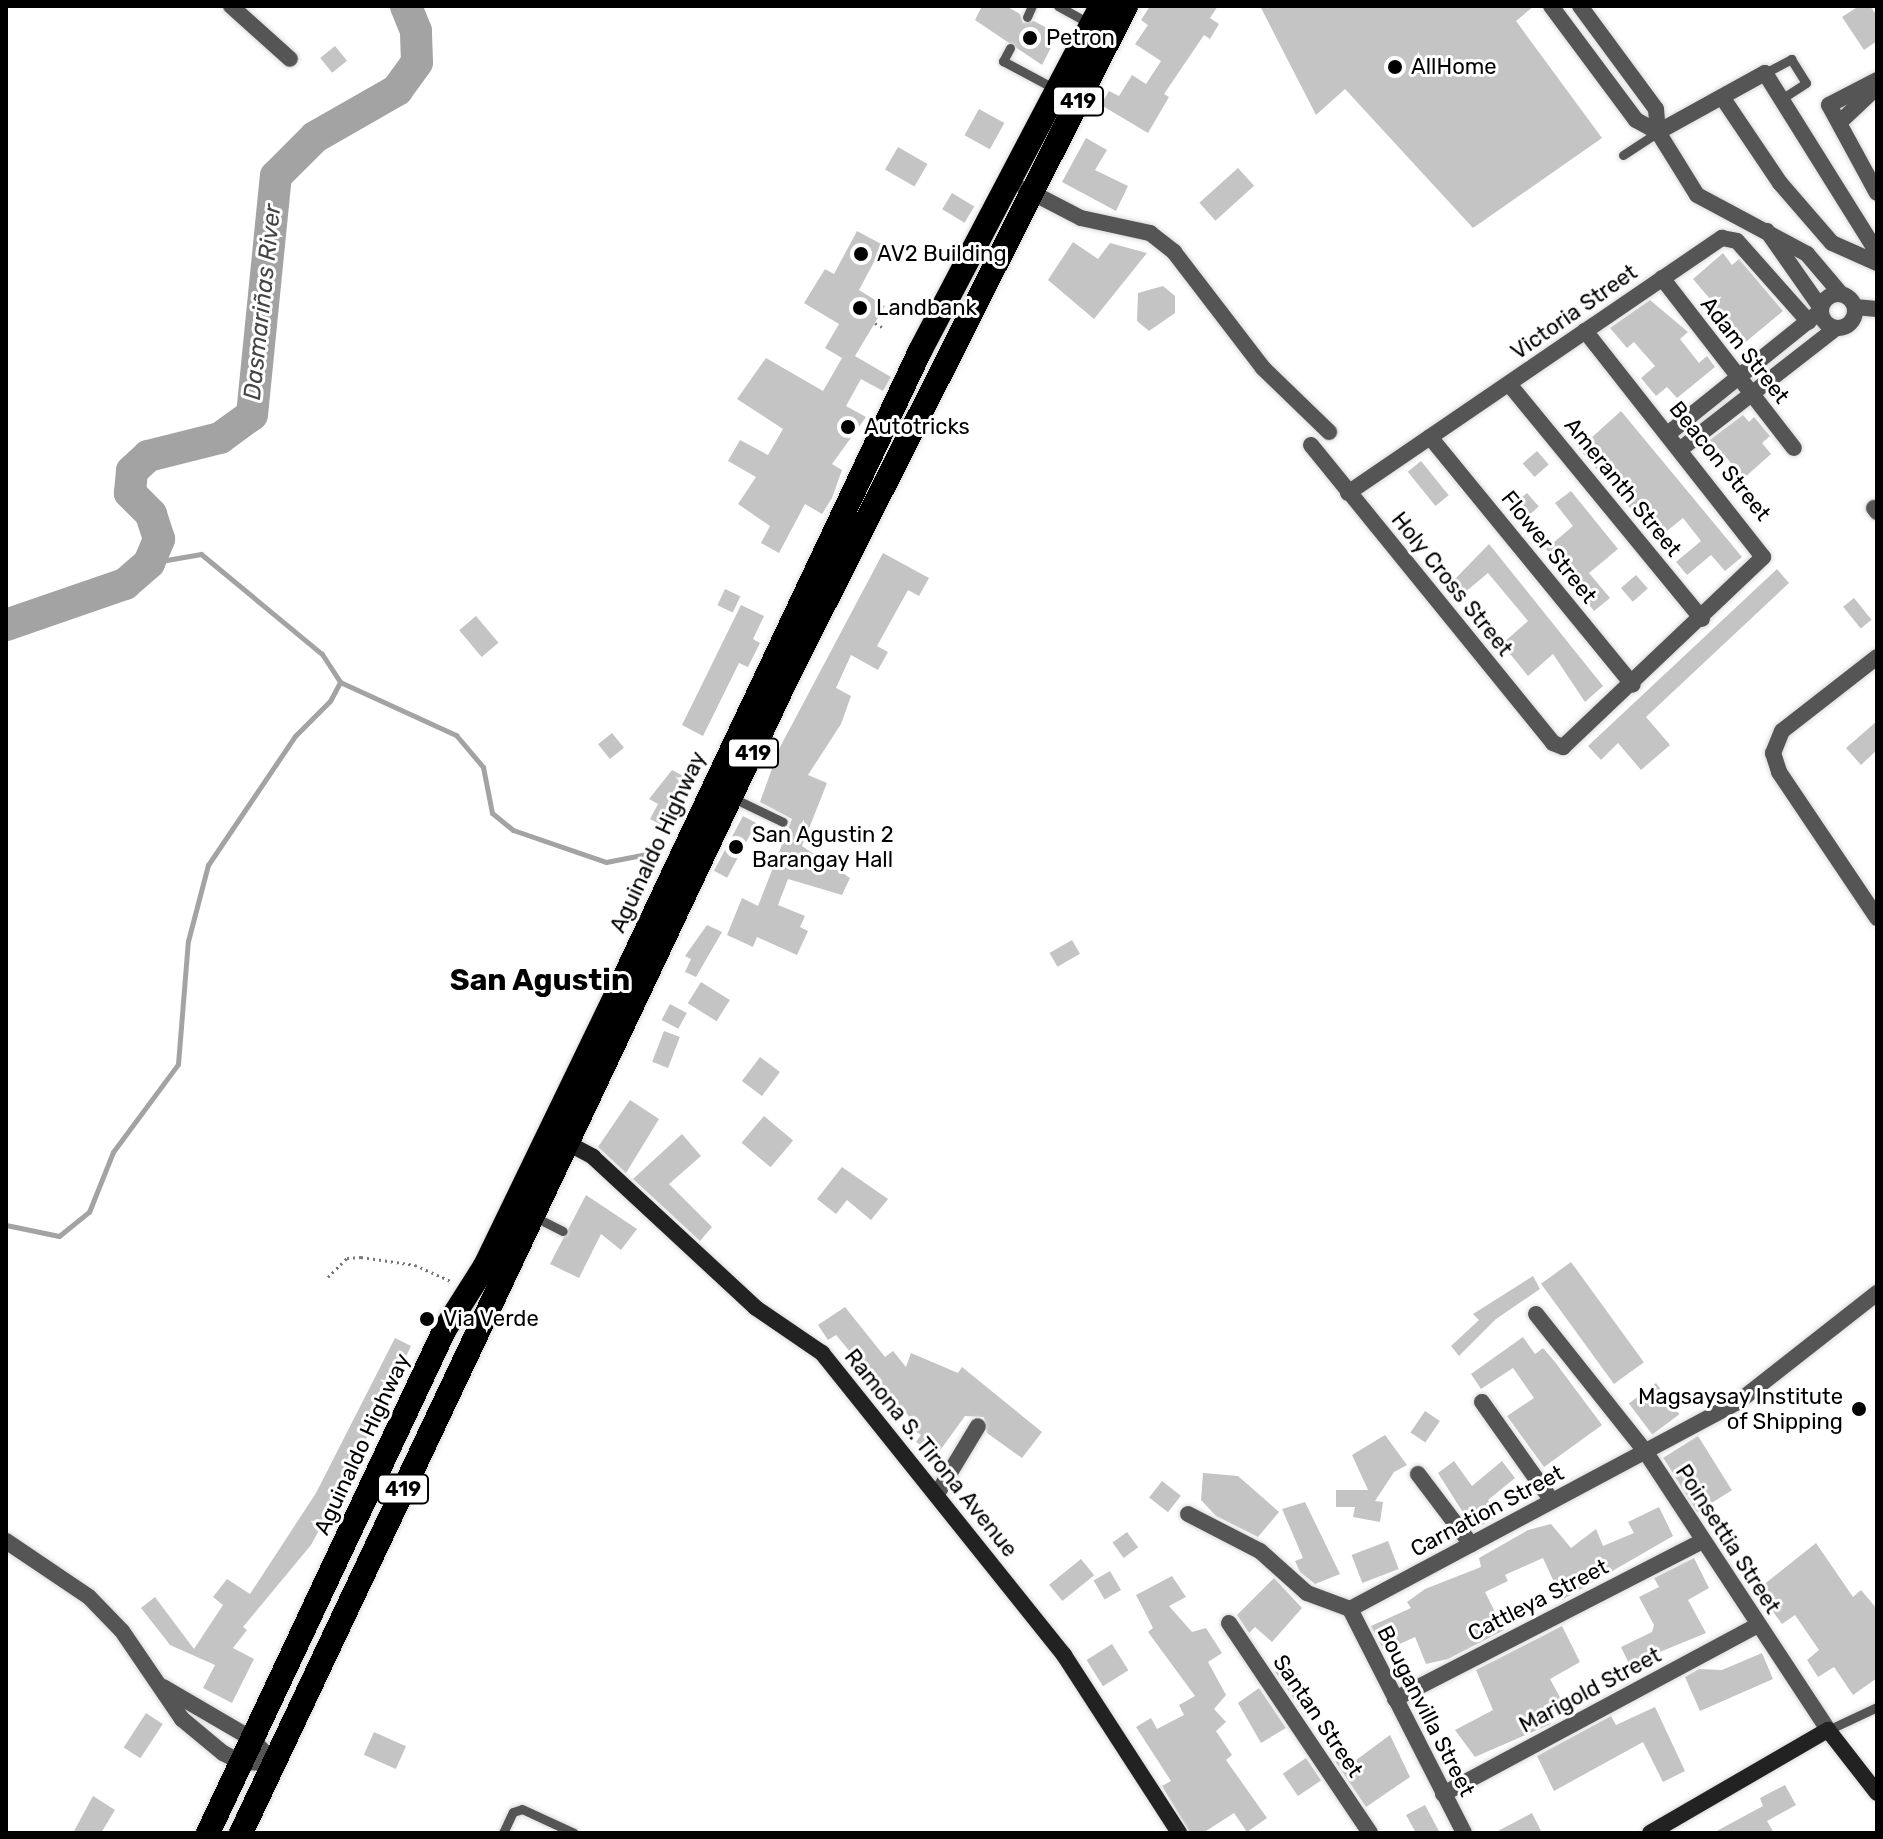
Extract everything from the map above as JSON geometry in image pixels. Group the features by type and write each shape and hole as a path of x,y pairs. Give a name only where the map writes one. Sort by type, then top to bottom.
{"highway":[{"name":"Aguinaldo Highway","path":"221,1829 241,1762 445,1329 556,1138 733,798 776,677 920,351 1023,187 1058,91 1112,15"},
{"name":"Aguinaldo Highway","path":"221,1829 274,1763 532,1215 556,1138 711,787 776,677 942,364 1023,187 1112,15"},
{"path":"711,787 733,798"}],"street":[{"path":"231,6 290,59"},
{"path":"1551,6 1636,120 1658,132 1708,205 1764,227 1807,254 1855,307 1877,309"},
{"path":"1580,6 1656,109 1658,132"},
{"path":"1658,132 1765,73 1877,252"},
{"path":"1877,80 1829,105 1872,168 1866,179 1877,193"},
{"path":"1840,122 1877,87"},
{"path":"1722,97 1780,183 1832,243 1877,263"},
{"path":"1023,187 1081,218 1150,233 1174,252 1263,368 1329,432"},
{"path":"1764,227 1817,314 1836,328"},
{"name":"Victoria Street","path":"1348,493 1716,241 1730,239 1817,314"},
{"name":"Adam Street","path":"1662,278 1794,448"},
{"path":"1669,433 1817,314 1828,297 1841,294"},
{"path":"1682,448 1750,392 1836,328 1853,320 1855,307"},
{"name":"Beacon Street","path":"1563,747 1633,685 1757,566 1762,551 1585,331"},
{"name":"Ameranth Street","path":"1509,384 1702,619"},
{"name":"Flower Street","path":"1430,437 1633,685"},
{"name":"Holy Cross Street","path":"1311,445 1553,743 1563,747"},
{"path":"1877,657 1782,731 1773,753 1779,772 1877,918"},
{"name":"Ramona S. Tirona Avenue","path":"556,1138 632,1190 756,1308 822,1353 1064,1655 1179,1833"},
{"name":"Carnation Street","path":"1350,1609 1738,1402 1877,1293"},
{"name":"Poinsettia Street","path":"1536,1314 1645,1451 1828,1730 1877,1793"},
{"path":"1482,1402 1552,1501"},
{"path":"937,1494 978,1426"},
{"path":"1418,1474 1471,1544"},
{"path":"1188,1514 1260,1551 1307,1593 1350,1609"},
{"path":"6,1541 89,1597 161,1686 182,1719 241,1762 274,1763"},
{"name":"Cattleya Street","path":"1395,1699 1702,1541"},
{"name":"Bouganvilla Street","path":"1350,1609 1464,1833"},
{"name":"Santan Street","path":"1229,1623 1370,1833"},
{"name":"Marigold Street","path":"1443,1794 1758,1625"},
{"path":"161,1686 252,1739 274,1763"},
{"path":"1650,1833 1828,1730"}],"lane":[{"path":"1027,17 1032,6"},
{"path":"1058,6 1112,15"},
{"path":"1010,48 1003,61 1058,91"},
{"path":"1765,73 1791,59 1806,83 1781,99"},
{"path":"1623,155 1658,132"},
{"path":"920,351 942,364"},
{"path":"733,798 783,822"},
{"path":"532,1215 563,1231"},
{"path":"1828,1730 1877,1707"},
{"path":"503,1833 516,1809 574,1833"}],"path":[{"path":"875,323 882,327"},
{"path":"328,1277 347,1258 372,1257 415,1265 470,1289"}],"building":[{"name":"Petron","path":"982,6 1006,6 1020,14 1023,23 1034,21 1058,34 1042,65 975,20"},
{"path":"1150,6 1218,6 1210,18 1219,24 1210,39 1204,35 1164,94 1169,97 1148,133 1101,105 1109,91 1119,96 1132,75 1146,84 1161,61 1135,44 1148,25 1141,20"},
{"path":"1260,6 1534,6 1516,21 1602,138 1473,228 1345,89 1316,115"},
{"path":"1859,6 1870,6 1877,16 1877,41 1864,50 1842,17"},
{"path":"335,46 347,61 332,73 320,58"},
{"path":"979,109 1004,123 990,149 964,135"},
{"path":"1086,138 1107,150 1095,170 1128,186 1116,211 1062,182"},
{"path":"898,147 927,164 914,187 885,170"},
{"path":"1238,168 1254,186 1215,221 1199,203"},
{"path":"952,193 974,206 965,223 942,209"},
{"path":"857,231 883,245 859,290 885,306 855,356 891,377 883,391 861,379 846,406 866,417 832,464 842,470 832,498 822,514 805,504 779,553 761,543 770,526 738,504 756,477 728,461 740,440 768,455 783,429 737,399 766,358 823,391 842,358 825,348 839,324 804,303 825,269 834,274"},
{"path":"1073,242 1098,259 1110,243 1147,253 1094,319 1048,280"},
{"path":"1723,253 1732,265 1739,259 1783,311 1742,345 1714,318 1721,312 1693,279"},
{"path":"1163,286 1175,296 1175,313 1149,331 1137,321 1138,293"},
{"path":"1650,300 1688,332 1680,339 1699,363 1707,356 1715,367 1677,398 1667,387 1656,396 1641,378 1655,366 1634,342 1627,348 1610,328"},
{"path":"1621,411 1742,557 1725,571 1711,555 1687,575 1676,562 1701,541 1683,518 1657,539 1579,449"},
{"path":"1743,415 1749,422 1754,417 1770,436 1762,443 1771,454 1744,478 1718,448 1711,454 1703,445"},
{"path":"1537,451 1549,465 1534,477 1523,463"},
{"path":"1421,461 1449,495 1435,506 1408,472"},
{"path":"1571,491 1618,549 1589,573 1610,598 1594,611 1546,549 1573,526 1555,503"},
{"path":"1527,493 1539,507 1524,520 1512,506"},
{"path":"1489,544 1603,686 1585,702 1553,654 1528,676 1502,644 1528,621 1488,573 1464,593 1454,580"},
{"path":"883,553 929,578 919,596 908,590 877,646 888,652 878,670 851,655 836,688 851,696 841,724 808,775 827,783 802,846 850,878 842,895 788,879 778,905 805,916 800,927 808,931 797,955 757,937 753,947 727,935 742,898 758,906 792,819 760,802 779,749"},
{"path":"1777,569 1789,583 1646,717 1670,745 1641,770 1618,743 1601,760 1588,746"},
{"path":"1636,575 1648,589 1633,602 1621,588"},
{"path":"725,589 740,596 733,612 717,605"},
{"path":"1854,598 1872,620 1861,629 1843,607"},
{"path":"741,605 764,616 753,639 760,643 748,667 739,663 703,736 682,725"},
{"path":"476,616 498,643 482,657 459,630"},
{"path":"1877,721 1877,750 1861,765 1846,748"},
{"path":"612,733 624,748 610,759 598,744"},
{"path":"672,770 691,780 667,828 650,819 658,804 649,799"},
{"name":"San Agustin 2 Barangay Hall","path":"743,816 756,823 727,878 714,871"},
{"path":"707,925 722,932 696,977 685,972 691,959 685,956"},
{"path":"1072,940 1080,954 1057,967 1049,953"},
{"path":"701,982 730,1000 717,1021 688,1003"},
{"path":"670,1004 687,1013 678,1029 662,1020"},
{"path":"664,1031 680,1037 668,1068 652,1062"},
{"path":"760,1057 780,1072 762,1096 742,1081"},
{"path":"630,1100 659,1119 626,1173 598,1147"},
{"path":"764,1116 793,1140 771,1167 742,1143"},
{"path":"682,1134 701,1156 669,1184 712,1227 700,1241 633,1179"},
{"path":"842,1167 888,1199 871,1220 847,1200 836,1214 817,1199"},
{"path":"586,1195 637,1229 621,1250 601,1234 579,1278 550,1264"},
{"path":"1571,1262 1644,1362 1614,1384 1541,1284"},
{"path":"1533,1276 1540,1289 1496,1319 1459,1356 1451,1346 1479,1320 1473,1314"},
{"path":"845,1307 885,1357 893,1351 906,1367 911,1353 958,1373 962,1367 1042,1432 1022,1458 987,1433 984,1417 965,1416 936,1456 916,1442 921,1435 912,1429 916,1424 883,1387 874,1395 860,1378 867,1372 836,1335 828,1340 818,1325"},
{"path":"1523,1337 1535,1354 1543,1348 1602,1425 1544,1467 1507,1416 1534,1398 1513,1368 1481,1389 1471,1374"},
{"path":"395,1338 411,1346 343,1487 311,1545 243,1627 247,1630 233,1648 254,1659 232,1703 203,1688 215,1665 170,1645 141,1608 155,1597 194,1649 223,1605 213,1597 227,1579 250,1594 316,1493"},
{"path":"1656,1383 1679,1414 1652,1435 1629,1403"},
{"path":"1425,1411 1440,1421 1425,1443 1410,1433"},
{"path":"1385,1435 1407,1465 1394,1472 1375,1501 1383,1502 1380,1522 1353,1517 1355,1507 1336,1507 1336,1490 1368,1490 1352,1455"},
{"path":"1698,1436 1732,1490 1697,1512 1663,1458"},
{"path":"1454,1461 1472,1486 1502,1461 1515,1478 1488,1500 1498,1516 1474,1530 1438,1473"},
{"path":"1203,1473 1238,1476 1279,1512 1258,1537 1216,1516 1201,1500"},
{"path":"1162,1481 1181,1496 1168,1512 1149,1498"},
{"path":"1305,1502 1340,1574 1315,1584 1300,1572 1295,1561 1303,1558 1282,1509"},
{"path":"1659,1507 1673,1536 1562,1600 1543,1558 1505,1575 1508,1581 1485,1592 1504,1630 1448,1659 1426,1664 1415,1637 1384,1651 1371,1626 1411,1608 1407,1602 1425,1589 1481,1567 1479,1558 1528,1530 1551,1524 1571,1548 1596,1529 1603,1546 1634,1533 1628,1522"},
{"path":"1127,1532 1138,1547 1124,1558 1112,1543"},
{"path":"1388,1541 1399,1569 1362,1583 1352,1555"},
{"path":"1816,1543 1853,1597 1861,1590 1877,1609 1877,1678 1853,1695 1834,1667 1818,1677 1807,1660 1819,1650 1795,1615 1782,1624 1757,1590"},
{"path":"1694,1558 1709,1588 1688,1600 1706,1633 1655,1654 1658,1659 1633,1672 1621,1647 1652,1632 1654,1625 1639,1597 1659,1587 1654,1578"},
{"path":"1081,1559 1094,1575 1062,1601 1049,1585"},
{"path":"1110,1571 1121,1590 1105,1600 1094,1580"},
{"path":"1172,1576 1186,1597 1169,1606 1192,1632 1206,1628 1222,1653 1208,1662 1226,1695 1214,1709 1226,1722 1216,1731 1232,1755 1226,1760 1267,1818 1247,1832 1234,1813 1203,1833 1190,1833 1162,1786 1171,1781 1136,1727 1151,1718 1157,1729 1184,1715 1179,1705 1195,1696 1148,1632 1153,1628 1136,1595"},
{"path":"1274,1578 1302,1608 1272,1642 1255,1627 1249,1633 1237,1615"},
{"path":"1562,1626 1580,1662 1550,1679 1562,1701 1544,1710 1551,1724 1475,1757 1455,1730 1493,1710 1476,1670"},
{"path":"1112,1644 1128,1670 1103,1686 1087,1660"},
{"path":"1762,1653 1773,1679 1700,1711 1685,1677 1699,1669 1722,1670"},
{"path":"1289,1662 1308,1689 1294,1699 1275,1672"},
{"path":"1259,1688 1286,1728 1261,1743 1238,1703"},
{"path":"1655,1707 1685,1771 1663,1782 1643,1742 1554,1791 1537,1756 1611,1716 1616,1725"},
{"path":"146,1713 163,1724 140,1758 124,1747"},
{"path":"374,1732 406,1746 396,1769 364,1755"},
{"path":"1390,1735 1410,1777 1366,1807 1335,1761 1346,1754 1352,1763"},
{"path":"1306,1758 1321,1780 1298,1796 1283,1774"},
{"path":"1785,1785 1796,1805 1767,1821 1774,1833 1713,1833 1763,1806 1760,1798"},
{"path":"93,1796 115,1810 101,1833 73,1833"},
{"path":"1425,1805 1440,1833 1416,1833 1406,1815"},
{"path":"1532,1813 1542,1833 1494,1833"}],"waterway":[{"name":"Dasmariñas River","path":"6,625 125,584 149,563 159,539 151,514 130,493 132,471 148,456 220,438 252,415 276,176 315,137 397,90 417,62 416,31 406,6"},
{"path":"149,563 201,554 322,654 340,682"},
{"path":"340,682 456,735 483,767 492,813 513,830 606,862 657,852"},
{"path":"6,1225 59,1236 89,1212 113,1152 178,1064 188,941 208,865 295,736 330,701 340,682"}],"place":[{"name":"Petron","path":"1030,38"},
{"name":"AllHome","path":"1395,67"},
{"name":"AV2 Building","path":"861,254"},
{"name":"Landbank","path":"860,308"},
{"name":"Autotricks","path":"848,427"},
{"name":"San Agustin 2 Barangay Hall","path":"736,847"},
{"name":"Via Verde","path":"427,1319"},
{"name":"Magsaysay Institute of Shipping","path":"1859,1409"}],"district":[{"name":"San Agustin","path":"540,980"}]}
